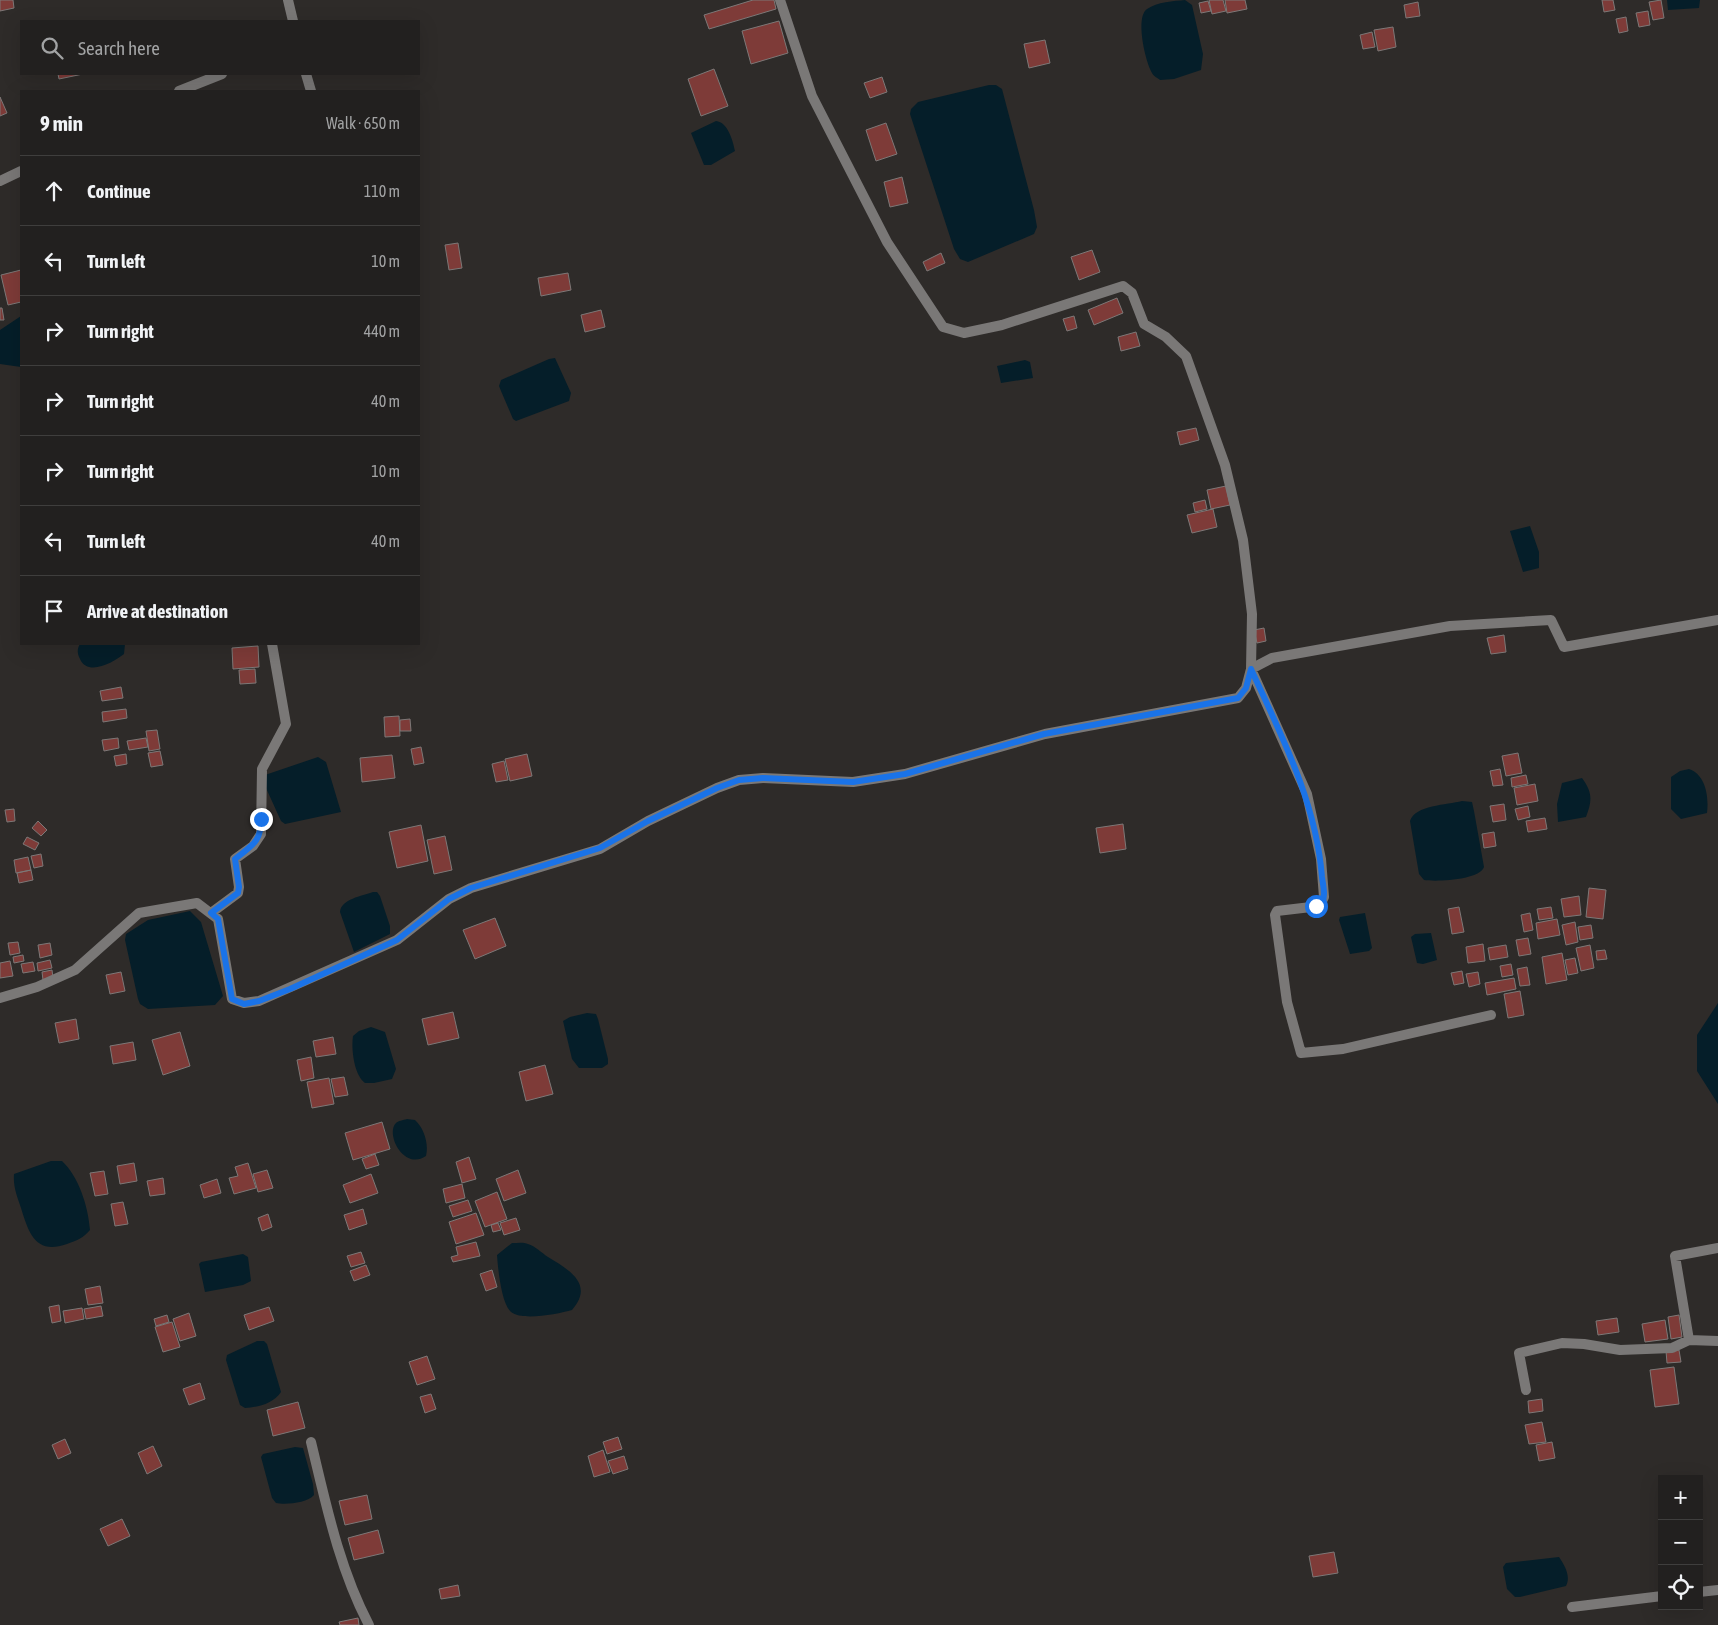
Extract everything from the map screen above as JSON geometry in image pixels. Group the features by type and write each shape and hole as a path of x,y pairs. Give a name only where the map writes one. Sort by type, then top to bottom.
{"street":[{"path":"288,0 293,20"},
{"path":"0,998 37,987 75,970 139,913 197,903 218,919 232,999 244,1004 259,1001 397,940 449,899 471,888 600,848 648,821 717,788 739,780 763,778 853,782 905,774 1044,734 1238,698 1246,688 1251,669 1252,614 1242,540 1225,465 1186,356 1166,337 1144,324 1132,294 1123,286 964,334 943,327 887,242 812,96 780,0"},
{"path":"182,90 219,75"},
{"path":"306,75 311,90"},
{"path":"0,181 20,171"},
{"path":"1251,669 1272,658 1450,626 1551,620 1564,647 1718,620"},
{"path":"211,913 238,893 239,887 235,859 253,846 261,834 262,769 286,724 272,645"},
{"path":"1251,669 1307,794 1321,859 1324,897 1322,903 1311,907 1277,911 1275,915 1287,1002 1301,1053 1343,1049 1491,1015"},
{"path":"1689,1340 1675,1256 1718,1248"},
{"path":"1526,1390 1519,1353 1562,1343 1584,1344 1620,1350 1672,1348 1689,1340 1718,1341"},
{"path":"311,1442 331,1524 353,1595 369,1625"},
{"path":"1703,1592 1718,1590"},
{"path":"1572,1607 1658,1596"}],"water":[{"path":"1185,0 1192,5 1203,54 1201,70 1174,79 1160,80 1149,67 1144,50 1141,30 1143,14 1147,9 1156,5"},
{"path":"1667,0 1700,0 1699,8 1668,10"},
{"path":"996,85 1002,89 1037,227 1034,234 968,262 960,259 954,249 910,114 911,109 918,102"},
{"path":"716,121 727,128 735,151 711,165 704,165 691,133"},
{"path":"20,317 20,367 0,364 0,330"},
{"path":"555,358 571,393 569,401 516,421 513,419 499,386 501,380"},
{"path":"1025,360 1030,362 1033,378 1001,383 997,366"},
{"path":"1530,526 1539,552 1539,568 1523,572 1510,531"},
{"path":"80,645 125,645 124,654 108,664 95,667 89,667 84,664 79,657"},
{"path":"318,757 326,762 341,812 285,824 281,821 266,788 265,775"},
{"path":"1689,769 1695,772 1703,781 1707,794 1707,813 1681,819 1671,809 1671,777 1680,771"},
{"path":"1582,778 1590,793 1586,817 1558,822 1557,804 1562,783"},
{"path":"1462,801 1472,802 1484,867 1475,875 1457,879 1424,880 1419,874 1410,821 1418,812 1432,806"},
{"path":"377,892 380,896 390,926 390,934 354,952 340,912 341,908 348,901"},
{"path":"190,911 201,922 223,996 215,1005 148,1009 140,1004 138,999 125,940 126,934 148,920"},
{"path":"1365,913 1372,948 1369,951 1350,954 1339,920 1340,917"},
{"path":"1431,933 1437,960 1423,964 1417,963 1411,937 1415,934"},
{"path":"1718,1003 1718,1104 1697,1071 1697,1035"},
{"path":"587,1013 596,1014 598,1019 608,1059 608,1064 602,1068 579,1068 572,1059 563,1021 570,1017"},
{"path":"371,1027 385,1032 396,1069 392,1079 365,1083 358,1074 354,1061 353,1036 359,1031"},
{"path":"407,1119 415,1120 421,1127 427,1146 426,1156 410,1159 404,1155 395,1142 393,1128 397,1122"},
{"path":"51,1161 62,1161 73,1175 82,1192 90,1230 77,1240 56,1247 48,1247 41,1244 31,1234 14,1183 14,1174"},
{"path":"512,1243 525,1243 533,1246 576,1278 581,1292 572,1310 549,1315 531,1316 516,1315 511,1312 502,1293 497,1255"},
{"path":"243,1254 248,1257 251,1281 243,1285 205,1292 199,1264 201,1262"},
{"path":"257,1341 264,1341 267,1344 281,1392 270,1402 260,1406 245,1408 240,1405 226,1360 227,1355"},
{"path":"295,1447 303,1448 313,1484 314,1495 307,1500 296,1503 276,1503 272,1498 261,1457 263,1454"},
{"path":"1559,1557 1568,1575 1566,1586 1520,1597 1515,1597 1507,1589 1503,1567 1506,1563"}],"building":[{"path":"0,0 13,0 14,8 0,11"},
{"path":"753,0 774,0 776,9 709,29 704,15"},
{"path":"1209,0 1223,0 1226,11 1212,14"},
{"path":"1225,0 1245,0 1247,9 1227,13"},
{"path":"1602,0 1613,0 1615,10 1604,12"},
{"path":"1661,0 1664,18 1653,20 1649,2"},
{"path":"1208,1 1211,11 1201,13 1199,3"},
{"path":"1418,2 1420,16 1406,18 1404,5"},
{"path":"1648,11 1650,25 1639,27 1636,13"},
{"path":"1626,17 1628,31 1619,33 1616,19"},
{"path":"779,21 788,53 751,64 742,31"},
{"path":"1393,27 1396,47 1378,51 1374,30"},
{"path":"1372,32 1375,47 1363,49 1360,35"},
{"path":"1045,40 1050,63 1029,68 1024,44"},
{"path":"714,69 728,106 701,116 688,79"},
{"path":"58,75 78,75 59,79"},
{"path":"882,77 887,92 870,98 864,83"},
{"path":"0,97 7,113 0,116"},
{"path":"886,123 897,154 876,161 866,130"},
{"path":"902,177 908,203 890,207 884,182"},
{"path":"458,243 462,268 449,270 445,245"},
{"path":"1092,250 1100,272 1079,280 1071,257"},
{"path":"941,253 945,263 927,271 923,262"},
{"path":"20,270 20,302 8,305 1,275"},
{"path":"568,273 571,290 541,296 538,278"},
{"path":"1117,298 1123,313 1094,325 1088,310"},
{"path":"0,308 2,308 4,320 0,320"},
{"path":"601,310 605,327 585,332 581,315"},
{"path":"1074,316 1077,328 1067,331 1063,319"},
{"path":"1136,332 1140,346 1121,351 1118,337"},
{"path":"1196,428 1199,440 1180,445 1177,432"},
{"path":"1226,486 1230,505 1211,509 1207,490"},
{"path":"1205,500 1207,509 1195,512 1193,503"},
{"path":"1213,509 1217,527 1192,533 1187,515"},
{"path":"1264,628 1266,641 1257,643 1254,630"},
{"path":"1504,635 1506,652 1491,654 1487,638"},
{"path":"258,646 259,667 233,669 232,648"},
{"path":"255,669 256,683 240,684 239,670"},
{"path":"121,687 123,698 102,701 100,691"},
{"path":"126,709 127,718 103,722 102,712"},
{"path":"399,716 400,736 385,737 384,717"},
{"path":"410,719 411,731 400,731 400,720"},
{"path":"157,730 160,749 149,751 146,731"},
{"path":"118,738 119,748 104,751 102,740"},
{"path":"146,738 148,747 129,750 127,741"},
{"path":"421,747 424,763 414,765 411,749"},
{"path":"160,751 163,765 151,767 148,753"},
{"path":"1518,753 1522,773 1506,776 1502,756"},
{"path":"126,754 127,764 116,766 114,756"},
{"path":"527,754 532,776 510,781 505,759"},
{"path":"392,755 395,778 362,782 360,758"},
{"path":"504,761 508,780 496,782 492,764"},
{"path":"1500,769 1503,785 1493,786 1490,771"},
{"path":"1526,775 1528,784 1512,787 1511,778"},
{"path":"1535,784 1538,801 1517,805 1514,788"},
{"path":"1504,804 1506,820 1493,822 1490,806"},
{"path":"1528,806 1530,817 1518,820 1515,809"},
{"path":"14,809 15,821 7,822 5,810"},
{"path":"1545,818 1547,829 1528,832 1526,821"},
{"path":"38,821 47,830 41,836 32,828"},
{"path":"1123,824 1126,849 1100,853 1096,828"},
{"path":"421,825 428,861 397,868 389,832"},
{"path":"1494,832 1496,846 1484,848 1482,834"},
{"path":"445,836 452,870 434,874 427,840"},
{"path":"27,837 39,843 35,850 23,844"},
{"path":"41,854 43,866 34,868 31,856"},
{"path":"28,857 31,870 16,873 14,860"},
{"path":"31,870 33,880 19,883 17,873"},
{"path":"1589,888 1606,890 1603,919 1586,917"},
{"path":"1579,896 1581,915 1564,917 1561,899"},
{"path":"1459,907 1464,932 1452,934 1448,909"},
{"path":"1551,907 1553,918 1539,920 1537,909"},
{"path":"1530,913 1533,930 1524,932 1521,915"},
{"path":"495,918 506,946 475,959 463,930"},
{"path":"1557,919 1560,935 1538,939 1536,923"},
{"path":"1575,922 1578,942 1566,945 1562,925"},
{"path":"1591,925 1593,938 1580,940 1578,927"},
{"path":"1528,938 1531,954 1519,956 1516,940"},
{"path":"18,942 20,953 10,955 8,943"},
{"path":"50,943 52,955 40,958 38,945"},
{"path":"1483,944 1485,961 1468,963 1466,947"},
{"path":"1506,945 1508,957 1490,960 1488,948"},
{"path":"1590,945 1594,968 1581,971 1576,948"},
{"path":"1605,950 1607,959 1597,960 1596,951"},
{"path":"1562,953 1567,980 1546,984 1542,957"},
{"path":"23,955 24,961 14,963 13,957"},
{"path":"1575,958 1578,973 1568,975 1565,960"},
{"path":"50,960 52,968 38,971 37,963"},
{"path":"10,961 13,976 0,978 0,963"},
{"path":"33,962 35,971 23,973 21,964"},
{"path":"1511,964 1513,975 1502,977 1500,966"},
{"path":"1527,967 1530,985 1520,986 1517,969"},
{"path":"52,970 53,978 43,980 42,972"},
{"path":"1462,971 1464,983 1454,985 1451,973"},
{"path":"121,972 125,991 110,994 106,975"},
{"path":"1478,972 1480,984 1469,987 1466,974"},
{"path":"1514,978 1516,989 1487,995 1485,983"},
{"path":"1520,991 1524,1015 1508,1018 1504,994"},
{"path":"453,1012 459,1038 428,1045 422,1019"},
{"path":"76,1019 79,1039 59,1043 55,1023"},
{"path":"180,1032 190,1066 163,1075 152,1040"},
{"path":"333,1037 336,1054 316,1057 313,1041"},
{"path":"133,1042 136,1060 113,1064 110,1046"},
{"path":"311,1057 314,1078 301,1081 297,1060"},
{"path":"545,1065 553,1094 526,1101 519,1072"},
{"path":"344,1077 348,1095 335,1097 331,1079"},
{"path":"329,1078 334,1104 312,1108 307,1082"},
{"path":"382,1122 390,1149 353,1160 345,1133"},
{"path":"375,1154 379,1165 366,1169 362,1159"},
{"path":"469,1157 476,1179 462,1183 456,1162"},
{"path":"134,1163 137,1181 120,1184 117,1166"},
{"path":"248,1163 256,1188 234,1194 229,1178 238,1176 235,1167"},
{"path":"267,1170 273,1188 258,1192 253,1174"},
{"path":"518,1170 526,1193 504,1201 496,1179"},
{"path":"104,1171 108,1194 95,1196 90,1173"},
{"path":"371,1174 378,1193 350,1203 343,1185"},
{"path":"163,1178 165,1194 150,1196 147,1181"},
{"path":"217,1179 221,1193 204,1198 200,1185"},
{"path":"462,1184 465,1198 446,1203 443,1189"},
{"path":"497,1192 507,1219 485,1227 475,1201"},
{"path":"468,1200 472,1211 453,1217 449,1206"},
{"path":"123,1202 128,1224 115,1226 111,1204"},
{"path":"363,1209 367,1224 349,1230 344,1215"},
{"path":"476,1213 484,1235 456,1244 449,1222"},
{"path":"268,1214 272,1227 262,1231 258,1218"},
{"path":"516,1218 520,1230 504,1235 500,1223"},
{"path":"498,1223 501,1230 493,1232 491,1225"},
{"path":"476,1242 480,1256 453,1262 451,1257 458,1255 456,1247"},
{"path":"361,1252 365,1263 351,1267 347,1256"},
{"path":"366,1265 370,1275 354,1281 350,1271"},
{"path":"492,1270 497,1287 486,1291 480,1274"},
{"path":"100,1286 103,1303 88,1305 85,1289"},
{"path":"59,1305 61,1321 52,1323 49,1307"},
{"path":"101,1306 103,1316 86,1319 84,1309"},
{"path":"269,1307 274,1321 249,1330 244,1315"},
{"path":"82,1308 84,1319 65,1323 63,1311"},
{"path":"189,1313 196,1336 180,1341 173,1319"},
{"path":"167,1315 169,1322 156,1326 154,1319"},
{"path":"1679,1315 1682,1337 1671,1339 1668,1317"},
{"path":"1617,1318 1619,1332 1598,1335 1596,1321"},
{"path":"1665,1320 1668,1339 1645,1342 1642,1324"},
{"path":"172,1322 180,1347 163,1352 155,1327"},
{"path":"1679,1350 1681,1362 1667,1363 1666,1351"},
{"path":"427,1356 435,1379 417,1385 409,1362"},
{"path":"1674,1367 1679,1404 1655,1407 1650,1370"},
{"path":"200,1383 205,1399 189,1405 183,1389"},
{"path":"431,1394 436,1409 425,1413 420,1397"},
{"path":"1542,1399 1543,1411 1529,1413 1528,1401"},
{"path":"298,1402 305,1428 273,1436 267,1410"},
{"path":"1542,1422 1546,1442 1529,1444 1525,1425"},
{"path":"618,1437 622,1449 607,1454 603,1442"},
{"path":"65,1439 71,1453 58,1459 52,1445"},
{"path":"1552,1442 1555,1458 1539,1461 1536,1445"},
{"path":"153,1446 162,1466 147,1474 138,1453"},
{"path":"603,1450 610,1472 594,1477 588,1456"},
{"path":"624,1456 628,1469 613,1474 608,1461"},
{"path":"367,1495 372,1519 345,1525 339,1501"},
{"path":"122,1519 130,1536 108,1546 100,1529"},
{"path":"378,1530 384,1553 354,1560 348,1538"},
{"path":"1334,1552 1338,1573 1313,1577 1309,1556"},
{"path":"458,1585 460,1596 441,1599 439,1589"},
{"path":"358,1618 359,1625 340,1625 339,1622"}],"route":[{"path":"261,819 261,834 253,846 235,859 239,887 238,893 211,913 218,919 232,999 244,1004 259,1001 290,989 397,940 449,899 471,888 600,848 648,821 717,788 739,780 763,778 809,782 853,782 905,774 1044,734 1238,698 1246,688 1251,669 1307,794 1321,859 1324,900 1316,906"}]}
